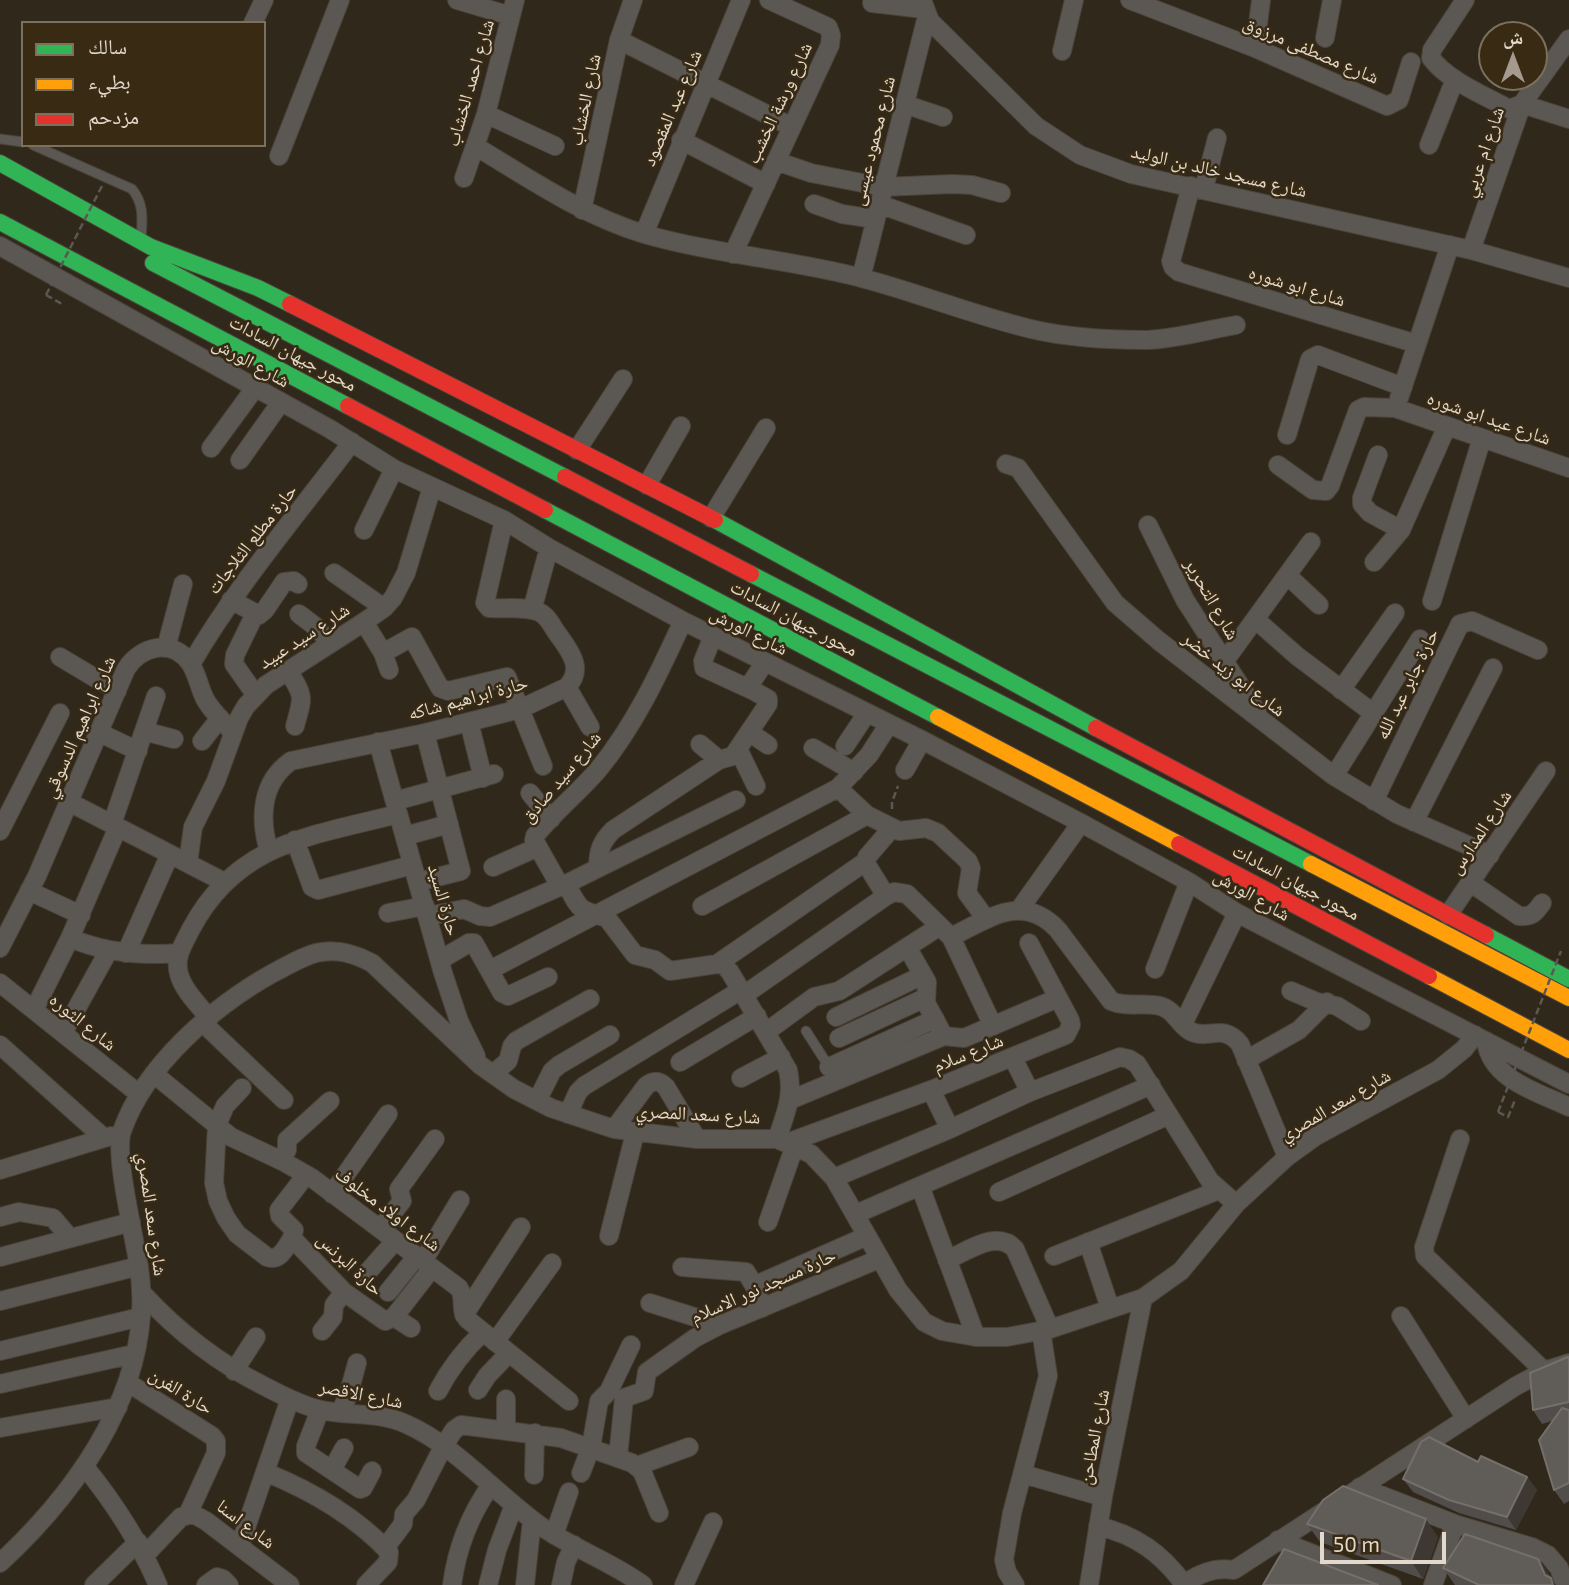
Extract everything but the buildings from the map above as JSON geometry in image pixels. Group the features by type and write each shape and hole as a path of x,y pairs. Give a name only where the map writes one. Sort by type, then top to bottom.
{"main road":[{"path":"0,163 141,241 270,294 711,518 1161,763 1569,978"},
{"name":"محور جيهان السادات","path":"49,208 1569,998"},
{"name":"محور جيهان السادات","path":"0,222 1569,1050"},
{"path":"0,235 35,253 57,253"},
{"path":"214,270 293,336"}],"street":[{"path":"254,21 264,0"},
{"path":"279,156 340,0"},
{"path":"457,0 513,8"},
{"name":"شارع الخشاب","path":"582,210 619,40 633,0"},
{"name":"شارع عبد المقصود","path":"643,234 741,0"},
{"name":"شارع ورشة الخشب","path":"733,254 830,45 828,27 769,0"},
{"path":"1062,51 1074,0"},
{"name":"شارع مصطفى مرزوق","path":"1130,0 1255,48 1387,106 1399,100 1411,62"},
{"path":"1255,48 1261,0"},
{"path":"1325,38 1332,0"},
{"path":"1465,0 1432,50 1431,58 1435,64 1455,79 1509,109 1522,104 1569,119"},
{"path":"872,3 924,8"},
{"name":"شارع احمد الخشاب","path":"464,178 486,114 513,8"},
{"name":"شارع محمود عيسى","path":"860,278 904,104 924,8"},
{"name":"شارع مسجد خالد بن الوليد","path":"924,8 930,21 1016,107 1057,142 1105,166 1471,250 1569,278"},
{"name":"شارع ام عربي","path":"1471,250 1522,104 1569,39"},
{"path":"619,40 792,127"},
{"path":"1429,145 1455,79"},
{"path":"904,104 943,117"},
{"path":"486,114 555,146"},
{"path":"1198,187 1217,138"},
{"path":"681,140 766,184"},
{"path":"475,146 582,210 643,234 733,254 802,263 1032,329 1091,338 1150,340 1236,325"},
{"path":"776,161 847,182 879,204 966,235"},
{"path":"814,204 842,214 952,184 972,185 1001,193"},
{"name":"شارع ابو شوره","path":"1198,187 1171,261 1179,272 1417,344"},
{"name":"شارع عيد ابو شوره","path":"1395,408 1450,245"},
{"name":"شارع الورش","path":"0,246 352,442 394,469 504,520 549,548 684,621 922,740 1189,882 1237,913 1569,1084"},
{"path":"1287,435 1313,356 1318,355 1403,387"},
{"path":"577,450 623,379"},
{"path":"211,448 256,388"},
{"path":"240,460 281,402"},
{"name":"شارع عيد ابو شوره","path":"1278,465 1313,490 1326,491 1358,410 1364,407 1395,408 1569,468"},
{"path":"647,485 681,426"},
{"path":"1374,562 1401,530 1447,426"},
{"path":"711,518 766,428"},
{"path":"1432,601 1482,438"},
{"name":"حارة مطلع الثلاجات","path":"191,664 230,600 252,575 352,442"},
{"path":"1378,455 1362,504 1370,513 1401,530"},
{"name":"شارع ابو زيد خضر","path":"1006,464 1018,468 1115,603 1159,641 1334,776 1414,822 1490,855"},
{"path":"363,530 394,469"},
{"name":"شارع سيد عبيد","path":"188,863 193,827 216,781 239,718 255,694 384,608 401,586 432,487"},
{"path":"504,520 485,603 489,608 532,610 543,614 573,654 575,677 567,687 590,727"},
{"name":"شارع التحرير","path":"1148,525 1185,600 1267,726"},
{"path":"1224,662 1311,542"},
{"path":"532,610 549,548"},
{"path":"334,573 384,608"},
{"path":"252,575 276,593"},
{"path":"1287,575 1319,605"},
{"path":"230,600 254,614 262,613 284,582 298,583"},
{"path":"183,583 166,648 182,654 191,664 206,700 233,733"},
{"path":"1340,690 1395,613"},
{"path":"254,614 235,655 234,664 255,694"},
{"path":"299,614 316,627 330,643"},
{"path":"1255,619 1340,690 1373,713"},
{"name":"شارع سيد صادق","path":"684,621 645,700 617,744 580,790 534,836 538,847 579,908 589,914 607,918 635,955 655,960 670,971 717,964"},
{"name":"حارة جابر عبد الله","path":"1374,801 1460,624 1472,621 1538,650"},
{"path":"364,622 386,662 409,637 414,639 442,689 450,690 505,676 508,678 543,766"},
{"path":"598,868 598,854 603,841 613,830 719,760 733,756 768,702 766,697 704,668 703,662 713,636"},
{"path":"1334,776 1420,639"},
{"name":"شارع ابراهيم الدسوقي","path":"0,948 29,891 133,658 144,650 166,648"},
{"path":"60,657 117,691"},
{"path":"754,691 752,678 765,662"},
{"path":"1414,822 1493,668"},
{"path":"288,671 302,693 295,726"},
{"name":"حارة ابراهيم شاكه","path":"269,851 263,833 262,814 266,795 281,768 291,761 425,733 520,709 567,687"},
{"path":"34,1010 81,915 115,826 156,696"},
{"path":"0,831 60,713"},
{"path":"845,746 867,713"},
{"path":"202,741 220,718"},
{"path":"284,1100 206,1021 179,975 179,953 199,914 223,882 252,860 295,840 396,808 439,789 488,776 469,722"},
{"path":"490,971 838,788 855,772 889,724"},
{"path":"144,731 174,738"},
{"path":"749,732 768,745"},
{"path":"100,733 138,751"},
{"path":"295,840 312,887 318,890 415,874 461,870 425,733"},
{"path":"905,770 922,740"},
{"name":"حارة السيد","path":"378,742 459,1021 486,1070"},
{"path":"700,744 719,760"},
{"path":"813,748 855,772"},
{"path":"738,749 756,786"},
{"name":"شارع المدارس","path":"1448,915 1546,771"},
{"path":"838,788 867,815 899,830 932,830 968,861 972,875 967,885 967,893 986,919"},
{"path":"530,793 551,819"},
{"path":"388,913 464,909 490,917 563,885 736,800"},
{"path":"69,802 223,882"},
{"path":"702,906 867,815"},
{"path":"405,836 449,824"},
{"path":"1019,910 1081,824"},
{"path":"717,964 865,862 867,857 899,830"},
{"path":"493,867 538,847"},
{"path":"63,1033 117,952 170,854"},
{"path":"865,862 886,896"},
{"path":"1155,969 1189,882"},
{"path":"1471,883 1519,916 1528,917 1535,913 1542,903"},
{"path":"29,891 81,915"},
{"path":"568,1114 578,1092 743,992 894,892 907,894 945,931 993,1026"},
{"path":"766,1032 814,997 839,990 906,947 1007,911 1019,910 1041,915 1050,921 1111,1001 1125,1005 1163,1006 1195,1032 1227,1033 1240,1044 1287,1157"},
{"path":"1183,1024 1237,913"},
{"path":"71,938 117,952 179,953"},
{"path":"440,960 469,943 474,943 502,993 508,996 548,977"},
{"name":"شارع سلام","path":"786,1142 931,1090 1066,1034 1070,1030 1070,1020 1029,943"},
{"path":"906,947 923,975 928,987 925,998 944,1036"},
{"name":"شارع سعد المصري","path":"0,1563 52,1509 85,1467 118,1407 127,1382 134,1354 142,1293 121,1159 113,1136 154,1074 206,1021 257,983 300,958 318,952 337,951 355,954 372,963 486,1070 537,1101 568,1114 635,1133 697,1139 786,1142 811,1154 834,1178 898,1290 923,1322 942,1331 976,1337 1007,1337 1046,1330 1143,1298 1181,1271 1236,1204 1287,1157 1316,1136 1438,1070 1481,1038"},
{"path":"717,964 724,965 743,992 788,1070 792,1085 786,1142 768,1222"},
{"path":"836,1017 923,975"},
{"name":"شارع الثوره","path":"0,982 139,1094"},
{"path":"1292,991 1317,1002 1327,1002 1361,1021"},
{"path":"839,1038 925,998"},
{"path":"833,1073 944,1036 964,1038 1058,998"},
{"path":"486,1070 508,1061 516,1041 590,999"},
{"path":"1246,1060 1299,1030 1327,1002"},
{"path":"680,1062 757,1016"},
{"path":"790,1100 833,1073 935,1019"},
{"path":"537,1101 552,1071 558,1065 604,1038 616,1067"},
{"path":"1481,1038 1500,1072 1569,1107"},
{"path":"0,1045 113,1136"},
{"path":"741,1078 781,1057"},
{"path":"834,1178 1030,1092 1120,1057 1137,1064 1201,1168 1219,1190 1236,1204"},
{"path":"1013,1058 1030,1092"},
{"name":"شارع اولاد مخلوف","path":"154,1074 237,1141 306,1175 459,1288 464,1298 464,1315 569,1401"},
{"path":"614,1129 652,1081 660,1082 666,1087 697,1139"},
{"path":"856,1214 1151,1085"},
{"path":"242,1088 225,1106 217,1125 214,1183 218,1201 237,1234 271,1259 279,1257 292,1238"},
{"path":"931,1090 950,1129"},
{"path":"280,1160 287,1150 287,1140 330,1101"},
{"path":"332,1194 388,1114"},
{"path":"999,1192 1169,1115"},
{"path":"609,1236 635,1133"},
{"path":"0,1170 113,1136"},
{"path":"380,1229 402,1201 399,1189 435,1139"},
{"path":"1460,1139 1424,1247 1425,1256 1544,1371"},
{"name":"حارة البرنس","path":"306,1175 279,1210 294,1230 292,1238 344,1292 385,1321 394,1317 411,1328"},
{"path":"920,1186 976,1337"},
{"path":"1054,1256 1219,1190"},
{"path":"394,1317 460,1200"},
{"path":"0,1217 19,1212 52,1218 71,1238"},
{"path":"0,1257 131,1222"},
{"path":"464,1315 521,1227"},
{"path":"755,1287 867,1236"},
{"path":"947,1260 992,1241 1000,1239 1009,1242 1015,1250 1046,1330 1048,1376 1012,1513 1004,1560 1015,1585"},
{"path":"366,1274 396,1241"},
{"path":"1088,1242 1111,1308"},
{"name":"حارة مسجد نور الاسلام","path":"618,1457 624,1398 642,1394 647,1372 672,1353 720,1325 879,1259"},
{"path":"388,1292 424,1262"},
{"path":"478,1390 486,1376 496,1342 552,1263"},
{"path":"0,1301 139,1266"},
{"path":"682,1267 746,1272 755,1287 762,1308"},
{"path":"322,1331 333,1317 334,1305 344,1292"},
{"name":"شارع الاقصر","path":"142,1293 200,1349 234,1371 290,1399 320,1410 370,1414 406,1423 443,1447 532,1520 637,1583"},
{"name":"شارع المطاحن","path":"1089,1585 1103,1497 1143,1298"},
{"path":"650,1303 720,1325"},
{"path":"1401,1316 1466,1419"},
{"path":"0,1351 140,1317"},
{"path":"234,1371 256,1337"},
{"path":"438,1391 450,1368 496,1342"},
{"path":"581,1473 591,1447 599,1401 609,1391 631,1345"},
{"path":"0,1384 134,1354"},
{"path":"340,1412 348,1396 357,1363"},
{"path":"1098,1526 1138,1539 1156,1551 1183,1584 1207,1570 1220,1568 1238,1577 1278,1540 1544,1371 1569,1363"},
{"name":"حارة الفرن","path":"127,1382 216,1441 216,1453 188,1514"},
{"path":"240,1545 290,1399"},
{"path":"506,1399 506,1430"},
{"path":"0,1428 118,1407"},
{"path":"320,1410 305,1449 308,1455 360,1489 372,1471"},
{"path":"385,1548 402,1526 404,1514 416,1500 443,1447 461,1424 535,1433 591,1447 618,1457 638,1466 642,1471 659,1513"},
{"path":"534,1475 535,1433"},
{"path":"638,1466 689,1447"},
{"path":"332,1471 344,1448"},
{"path":"85,1467 104,1490 142,1549 158,1585"},
{"path":"265,1472 298,1485 330,1503 359,1524 389,1552 388,1562 366,1585"},
{"path":"1023,1474 1103,1497"},
{"path":"452,1585 464,1533 491,1485"},
{"path":"1360,1488 1455,1524 1532,1547 1548,1555 1559,1569 1565,1585"},
{"path":"554,1535 569,1492"},
{"path":"488,1585 497,1550 514,1505"},
{"name":"شارع اسنا","path":"94,1585 188,1514 198,1515 290,1585"},
{"path":"525,1585 532,1520"},
{"path":"684,1585 713,1522"},
{"path":"1433,1585 1455,1524"},
{"path":"1278,1540 1392,1585"},
{"path":"561,1585 566,1562 574,1545"},
{"path":"206,1585 217,1577 229,1585"}],"lane":[{"path":"0,139 21,142"},
{"path":"38,147 132,189 142,210 141,241"},
{"path":"806,1031 833,1073"}],"path":[{"path":"62,304 46,295 102,186"},
{"path":"899,830 891,802 905,770"},
{"path":"1508,1117 1498,1112 1561,951"}],"traffic: fast":[{"path":"0,163 151,247 258,288 290,304"},
{"path":"0,222 348,406"},
{"path":"153,263 565,477"},
{"path":"545,510 938,717"},
{"path":"715,520 1096,728"},
{"path":"751,574 1311,864"},
{"path":"1486,935 1569,979"}],"traffic: slow":[{"path":"938,717 1179,844"},
{"path":"1311,864 1569,998"},
{"path":"1429,976 1569,1050"}],"traffic: jam":[{"path":"290,304 715,520"},
{"path":"348,406 545,510"},
{"path":"565,477 751,574"},
{"path":"1096,728 1486,935"},
{"path":"1179,844 1429,976"}]}
